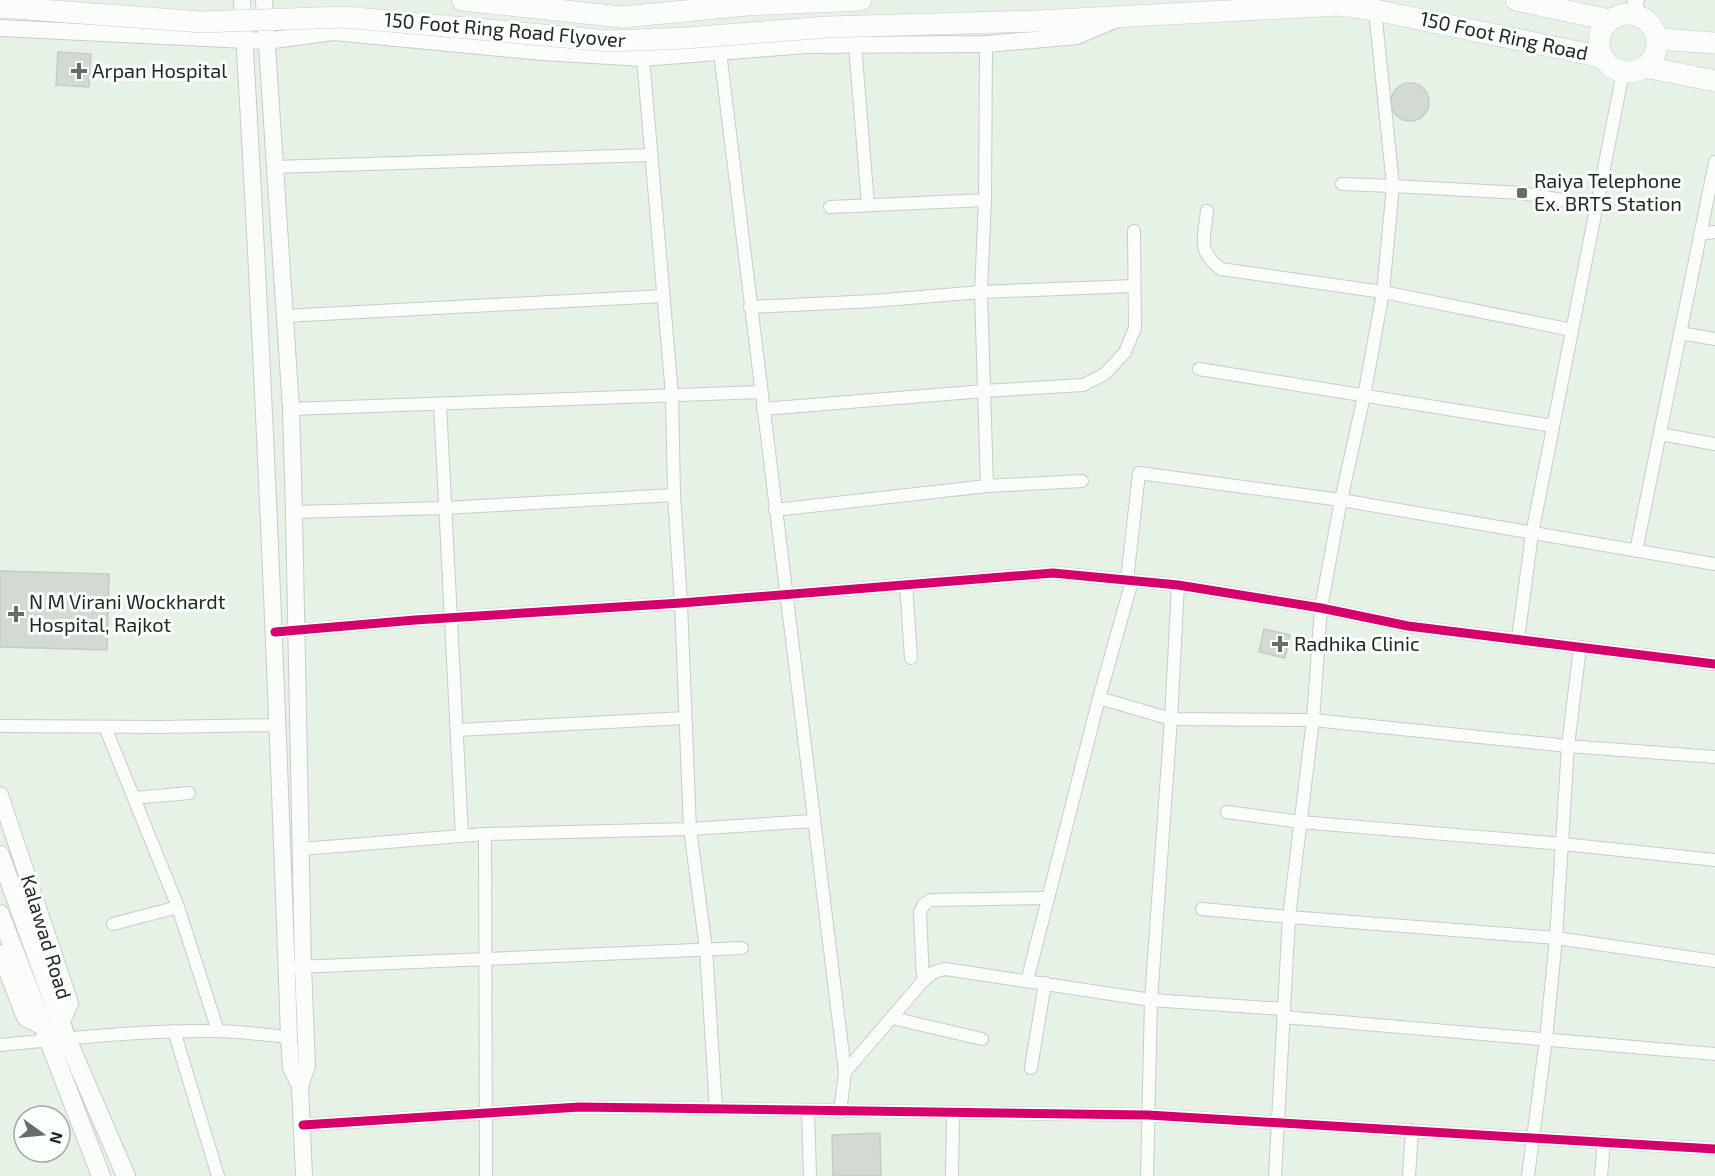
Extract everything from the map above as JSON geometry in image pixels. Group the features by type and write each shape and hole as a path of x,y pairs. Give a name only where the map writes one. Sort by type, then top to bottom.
{"highway":[{"name":"150 Foot Ring Road Flyover","path":"462,0 622,17 747,5 861,0"},
{"name":"150 Foot Ring Road","path":"1516,0 1609,20"},
{"name":"150 Foot Ring Road","path":"1118,18 1340,5 1375,10 1602,57"},
{"name":"150 Foot Ring Road Flyover","path":"0,6 202,22 344,17 609,41 686,38 828,27 1118,18"},
{"path":"1635,7 1650,22 1658,39 1657,50 1645,67 1635,73 1623,72 1611,67 1602,57 1599,44 1601,31 1609,20 1635,7"},
{"path":"1658,39 1715,43"},
{"path":"1645,67 1715,81"}],"main road":[{"path":"0,855 53,1002 126,1176"},
{"path":"0,914 45,1034"},
{"name":"Kalawad Road","path":"45,1034 101,1176"}],"street":[{"path":"242,0 250,106 275,632 277,724 295,967 307,1066 300,1086"},
{"path":"264,0 291,409 302,849 289,1037 291,1068 300,1086 304,1176"},
{"path":"1275,1176 1276,1123 1289,917 1313,720 1321,608 1383,292 1393,186 1375,10"},
{"path":"0,28 266,41 334,32 543,52 643,58 805,45 986,44 1077,36 1118,18"},
{"path":"986,44 981,292 987,486"},
{"path":"855,45 868,205"},
{"path":"720,52 845,1072 840,1112"},
{"path":"643,58 672,395 674,495 681,603 690,829 706,949 716,1109"},
{"path":"1518,639 1532,534 1623,72"},
{"path":"274,166 651,155"},
{"path":"1636,551 1715,162"},
{"path":"1342,184 1522,193 1596,206"},
{"path":"830,207 984,200"},
{"path":"1207,211 1203,250 1221,269 1383,292 1572,330"},
{"path":"763,410 1083,385 1105,374 1125,352 1135,328 1134,231"},
{"path":"1700,234 1715,232"},
{"path":"750,307 873,301 981,292 1134,286"},
{"path":"285,316 663,296"},
{"path":"1680,333 1715,339"},
{"path":"1199,369 1553,426"},
{"path":"291,409 760,392"},
{"path":"440,404 462,836"},
{"path":"1660,434 1715,444"},
{"path":"1027,981 1130,580 1138,473 1341,500 1715,564"},
{"path":"776,510 987,486 1082,481"},
{"path":"294,512 446,508 674,495"},
{"path":"275,632 1053,573 1178,585 1321,608 1408,626 1715,664"},
{"path":"906,584 911,658"},
{"path":"1147,1176 1151,1000 1178,585"},
{"path":"1528,1176 1546,1039 1556,938 1568,746 1580,647"},
{"path":"1100,698 1171,719 1313,720 1568,746 1715,757"},
{"path":"457,730 685,718"},
{"path":"0,726 277,724"},
{"path":"105,727 177,907 218,1031"},
{"path":"134,798 189,793"},
{"name":"Kalawad Road","path":"0,795 70,1004 64,1030"},
{"path":"1227,812 1300,822 1563,844 1715,860"},
{"path":"302,849 485,834 690,829 814,820"},
{"path":"485,834 486,1176"},
{"path":"923,981 921,912 924,904 931,900 1048,898"},
{"path":"113,924 177,907"},
{"path":"1202,909 1556,938 1715,961"},
{"path":"295,967 742,948"},
{"name":"Kalawad Road","path":"0,953 25,1018 45,1034"},
{"path":"845,1072 923,981 934,972 945,969 1151,1000 1715,1054"},
{"path":"1031,1068 1045,983"},
{"path":"892,1018 982,1039"},
{"path":"0,1045 64,1030 218,1031 289,1037"},
{"path":"174,1031 218,1176"},
{"path":"303,1125 579,1107 1148,1115 1715,1149"},
{"path":"808,1111 810,1176"},
{"path":"952,1176 953,1114"},
{"path":"1409,1176 1412,1130"},
{"path":"1601,1176 1604,1142"}],"building":[{"path":"58,52 91,54 89,87 56,85"},
{"path":"1410,83 1423,89 1429,102 1423,115 1410,121 1397,115 1391,102 1397,89"},
{"path":"0,571 109,574 107,650 0,647"},
{"path":"1264,629 1290,635 1285,658 1259,652"},
{"path":"880,1133 881,1176 833,1176 832,1135"}],"cycle path":[{"path":"275,632 1053,573 1178,585 1321,608 1408,626 1715,664"},
{"path":"303,1125 579,1107 1148,1115 1715,1149"}],"place":[{"name":"Arpan Hospital","path":"79,71"},
{"name":"Raiya Telephone Ex. BRTS Station","path":"1522,193"},
{"name":"N M Virani Wockhardt Hospital, Rajkot","path":"16,614"},
{"name":"Radhika Clinic","path":"1280,644"}]}
